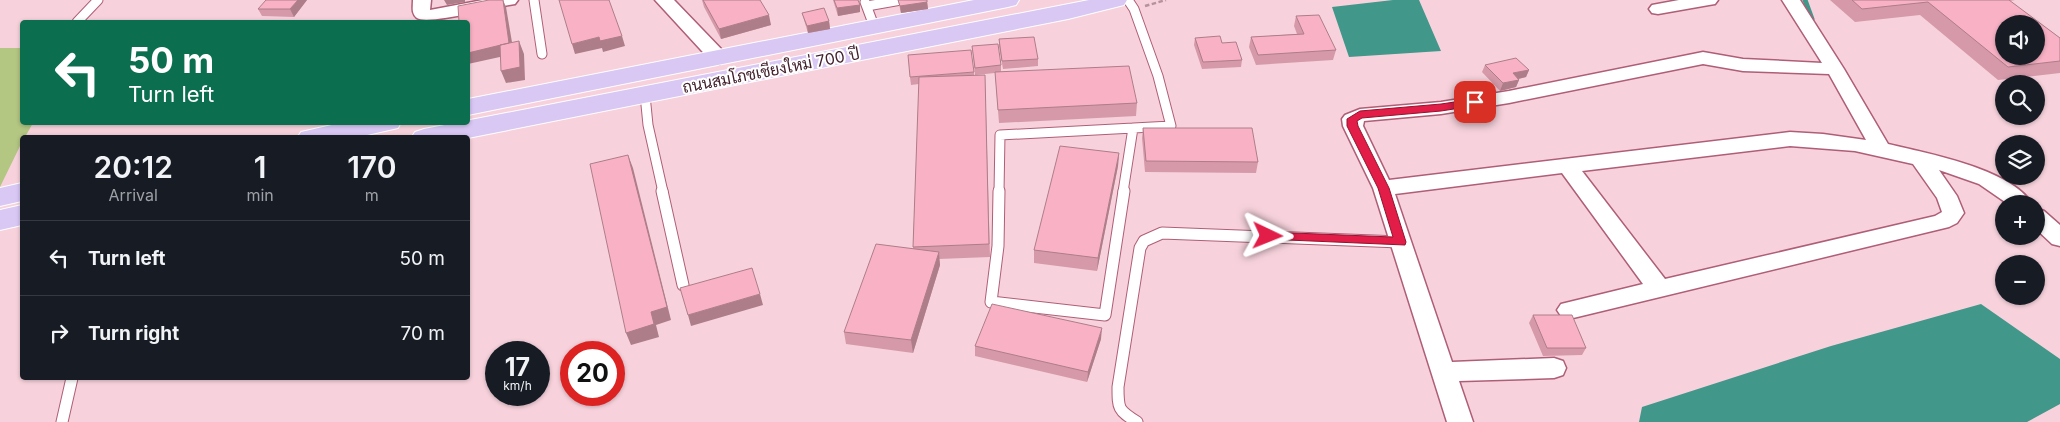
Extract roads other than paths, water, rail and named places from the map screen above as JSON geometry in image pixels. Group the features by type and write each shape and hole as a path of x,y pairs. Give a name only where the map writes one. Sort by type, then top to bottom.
{"main road":[{"name":"ถนนสมโภชเชียงใหม่ 700 ปี","path":"470,108 719,58 868,11 1008,0"},
{"name":"ถนนสมโภชเชียงใหม่ 700 ปี","path":"439,135 1068,12 1116,0"},
{"path":"325,135 374,125"},
{"path":"0,197 20,192"},
{"path":"0,220 20,215"}],"street":[{"path":"422,0 421,12 424,15 433,15 509,0"},
{"path":"664,0 719,58"},
{"path":"1658,10 1709,0"},
{"path":"1791,0 1835,69 1881,149"},
{"path":"1460,422 1383,188 1353,126 1352,119 1360,115 1441,108 1490,100 1703,58 1743,65 1835,69"},
{"path":"1383,188 1790,139 1820,139 1881,149 1958,168 1982,177 2011,195"},
{"path":"1569,310 1950,218 1953,213 1947,196 1920,158"},
{"path":"1567,166 1659,288"},
{"path":"2045,224 2060,238"},
{"path":"1442,372 1554,368"}],"lane":[{"path":"79,20 98,0"},
{"path":"534,0 542,54"},
{"path":"868,11 902,0"},
{"path":"1128,0 1134,9 1158,76 1171,126 1132,128 1000,135 998,246 991,302 1105,314 1132,128"},
{"path":"645,95 648,125 683,285"},
{"path":"1137,422 1122,413 1118,403 1118,387 1140,248 1144,241 1153,235 1168,233 1400,242"},
{"path":"62,422 72,380"}],"waterway":[{"path":"1805,0 1812,19"}]}
